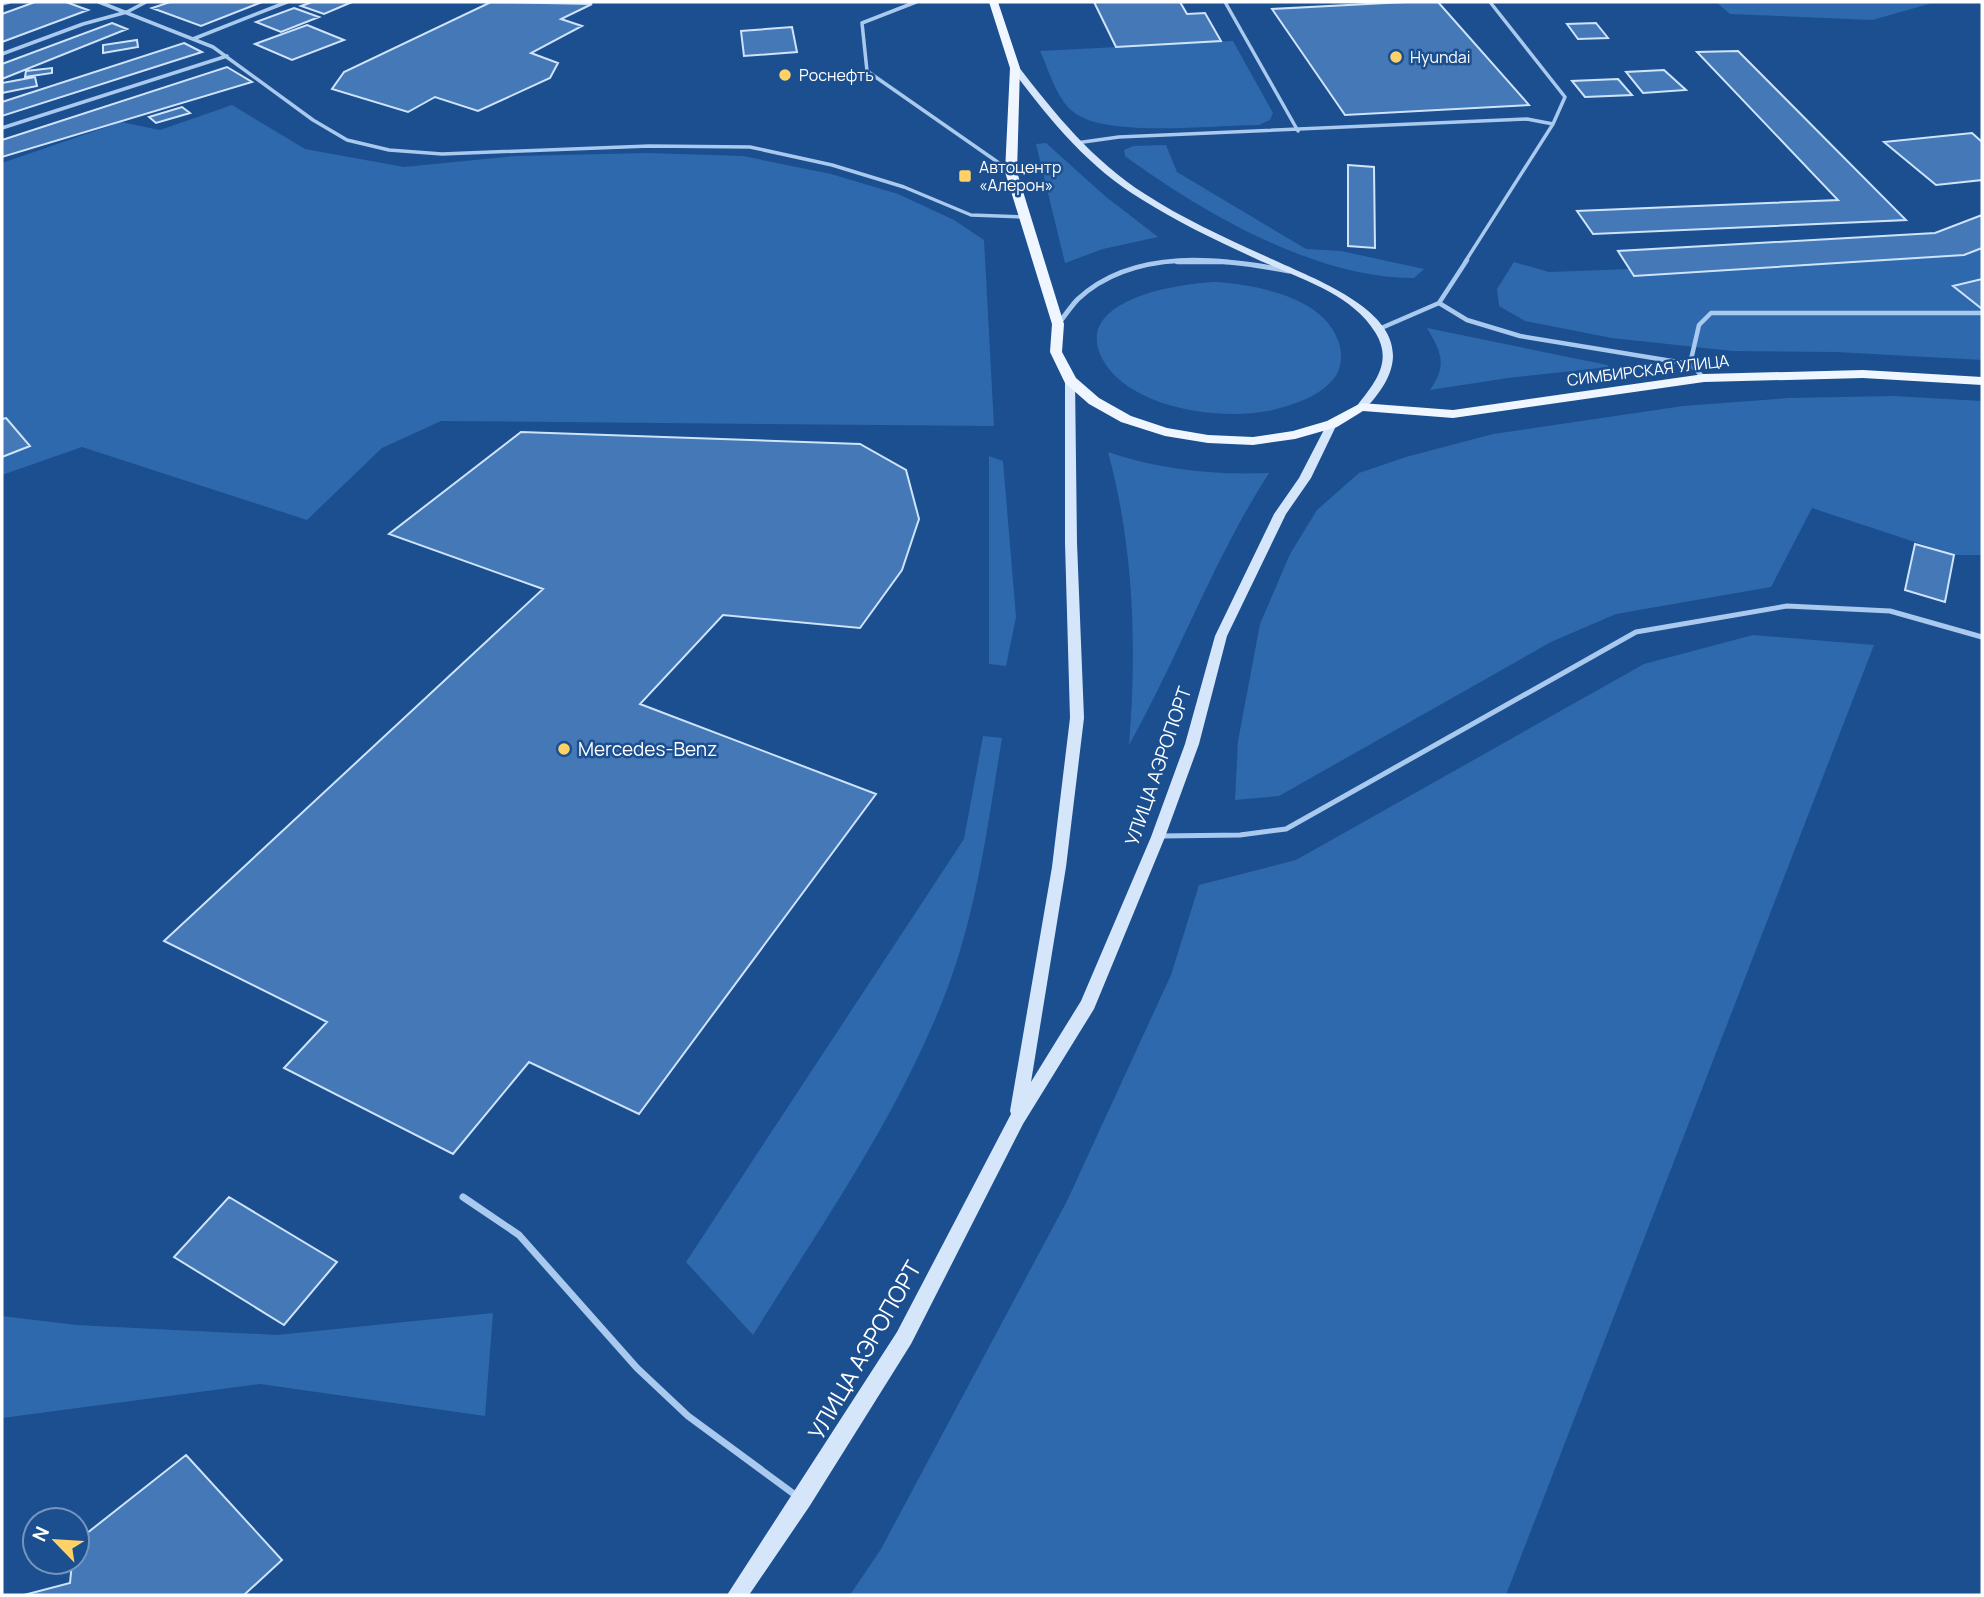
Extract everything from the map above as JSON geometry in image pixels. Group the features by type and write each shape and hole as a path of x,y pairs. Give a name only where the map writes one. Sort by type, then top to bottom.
{"main road":[{"name":"УЛИЦА АЭРОПОРТ","path":"993,2 1014,68 1011,172 1058,324 1056,352 1070,380 1094,401 1126,419 1165,432 1208,439 1253,441 1295,435 1332,424 1361,407 1379,389 1388,370 1388,349 1379,329 1358,306 1328,286 1289,272 1205,231 1108,172 1061,128 1014,68"},
{"name":"СИМБИРСКАЯ УЛИЦА","path":"1361,407 1453,414 1704,378 1863,374 1982,381"},
{"name":"УЛИЦА АЭРОПОРТ","path":"1017,1119 1059,867 1077,718 1071,543 1070,380"},
{"name":"УЛИЦА АЭРОПОРТ","path":"737,1595 802,1500 904,1338 1017,1119 1088,1004 1158,836 1192,744 1221,636 1274,526 1305,478 1332,424"}],"street":[{"name":"УЛИЦА АЭРОПОРТ","path":"1058,324 1070,305 1089,289 1115,275 1146,266 1217,260 1254,264 1289,272"}],"lane":[{"path":"2,4 9,2"},
{"path":"99,2 193,39 228,56 313,120 346,141 389,150 442,154 649,146 750,147 832,165 904,187 971,215 1024,217"},
{"path":"2,54 83,24 127,12 146,2"},
{"path":"193,39 287,2"},
{"path":"916,2 862,23 867,71 1011,172"},
{"path":"1225,2 1297,131"},
{"path":"1379,329 1440,303 1553,124 1565,97 1490,2"},
{"path":"2,128 228,56"},
{"path":"1076,143 1119,137 1527,119 1553,124"},
{"path":"1440,303 1468,320 1520,336 1690,364 1704,378"},
{"path":"1690,364 1699,325 1712,313 1982,313"},
{"path":"1158,836 1240,835 1286,829 1636,632 1787,606 1890,611 1982,637"},
{"path":"463,1197 519,1235 637,1368 688,1416 802,1500"}],"shaded area":[{"path":"1716,2 1936,2 1872,20 1730,14"},
{"path":"1233,41 1273,113 1270,120 1259,125 1139,128 1094,122 1078,115 1065,103 1040,51"},
{"path":"232,105 305,149 404,167 515,156 647,153 743,156 831,174 898,194 954,220 984,240 994,426 441,421 382,448 307,520 82,447 2,475 2,163 121,122 160,130"},
{"path":"1046,143 1105,196 1158,237 1103,249 1065,263 1036,144"},
{"path":"1166,145 1177,172 1306,249 1341,251 1424,269 1414,278 1377,275 1300,255 1224,219 1125,156 1124,150 1133,146"},
{"path":"1982,248 1982,279 1953,286 1982,309 1982,360 1836,352 1732,351 1612,338 1525,321 1499,306 1497,289 1514,262 1549,272 1629,269 1634,276 1964,255"},
{"path":"1217,282 1269,290 1305,304 1320,314 1339,343 1341,358 1337,374 1325,388 1309,398 1273,410 1231,414 1207,412 1160,402 1138,393 1106,365 1097,343 1100,325 1112,311 1153,292 1177,286"},
{"path":"1427,328 1609,367 1430,390 1439,373 1440,359"},
{"path":"1893,396 1982,401 1982,555 1954,555 1812,508 1771,587 1616,614 1551,642 1279,796 1235,800 1238,741 1260,624 1290,554 1317,510 1359,473 1406,457 1493,434 1683,406 1789,398"},
{"path":"1108,452 1187,470 1269,473 1213,574 1129,745 1133,671 1131,598 1123,524"},
{"path":"989,456 1003,461 1016,617 1006,666 989,664"},
{"path":"1753,635 1874,645 1506,1595 850,1595 881,1549 1067,1201 1171,975 1199,885 1296,860 1644,664"},
{"path":"983,736 1002,738 974,898 946,992 906,1082 858,1168 753,1335 686,1262 964,839"},
{"path":"493,1313 485,1416 260,1384 2,1418 2,1316 76,1325 277,1335"}],"building":[{"path":"35,2 66,2 88,10 2,42 2,14"},
{"path":"170,2 262,2 201,26 152,8"},
{"path":"312,2 352,2 324,14 301,6"},
{"path":"491,2 592,4 561,19 582,26 531,53 558,63 550,78 478,111 435,97 408,112 332,89 344,72"},
{"path":"1094,2 1180,2 1187,14 1205,13 1221,41 1116,47"},
{"name":"Hyundai","path":"1438,2 1529,105 1345,115 1272,9"},
{"path":"294,8 319,17 281,32 256,22"},
{"path":"112,23 127,29 2,79 2,64"},
{"path":"1596,23 1608,38 1578,39 1567,24"},
{"path":"307,25 344,40 292,60 255,44"},
{"path":"792,27 797,52 744,56 741,31"},
{"path":"137,40 138,47 103,53 103,45"},
{"path":"184,43 202,52 2,116 2,102"},
{"path":"1738,51 1906,220 1593,234 1577,211 1838,200 1697,52"},
{"path":"227,67 252,82 2,157 2,140"},
{"path":"52,68 52,73 25,77 26,71"},
{"path":"1664,70 1686,90 1643,93 1626,72"},
{"path":"35,77 37,86 2,93 2,83"},
{"path":"1618,79 1632,95 1585,97 1572,81"},
{"path":"182,107 190,113 156,123 149,117"},
{"path":"1972,133 1982,142 1982,180 1936,185 1884,142"},
{"path":"1348,165 1374,167 1375,248 1348,246"},
{"path":"1982,215 1982,248 1964,255 1634,276 1618,251 1935,233"},
{"path":"1982,279 1982,309 1953,286"},
{"path":"6,418 30,446 2,457 2,419"},
{"name":"Mercedes-Benz","path":"521,432 860,444 906,470 919,519 902,570 860,628 723,615 640,704 876,794 639,1114 529,1062 453,1154 284,1068 327,1022 164,941 543,589 389,534"},
{"path":"1915,544 1954,555 1945,602 1905,590"},
{"path":"229,1197 337,1262 284,1325 174,1257"},
{"path":"186,1455 282,1560 244,1595 24,1595 70,1583 71,1576 91,1576 91,1530"}],"place":[{"name":"Hyundai","path":"1396,57"},
{"name":"Роснефть","path":"785,75"},
{"name":"Автоцентр «Алерон»","path":"965,176"},
{"name":"Mercedes-Benz","path":"564,749"}]}
